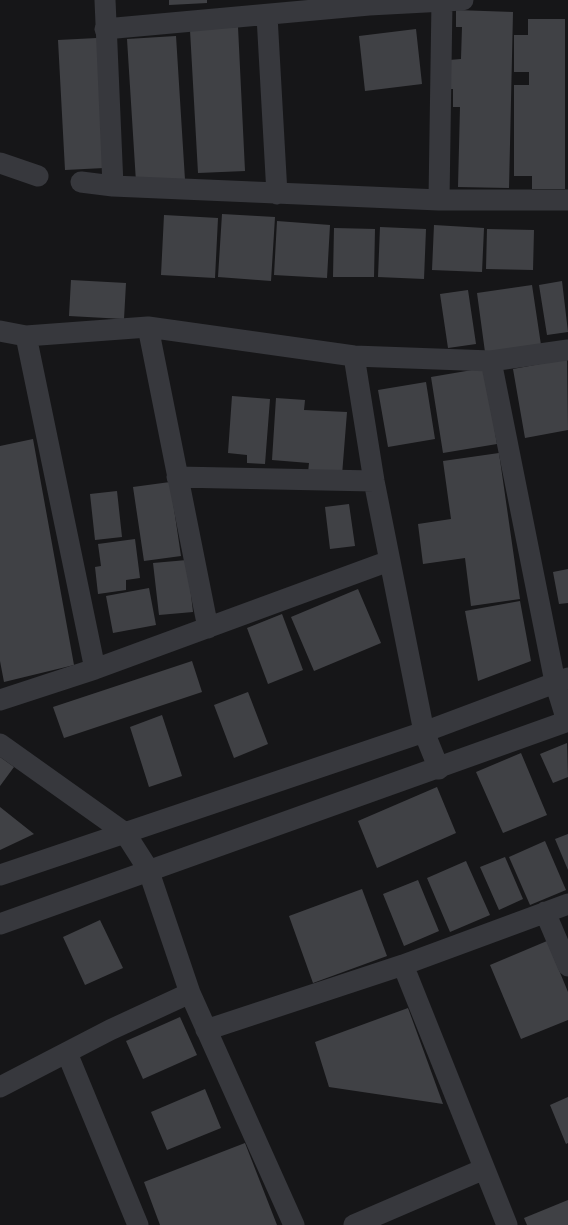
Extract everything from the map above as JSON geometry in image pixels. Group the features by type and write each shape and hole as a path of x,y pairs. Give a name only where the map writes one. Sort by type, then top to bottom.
{"street":[{"path":"105,0 113,186"},
{"path":"105,29 243,8 267,16 368,3 463,0"},
{"path":"438,200 442,1"},
{"path":"267,16 278,194"},
{"path":"0,163 38,176"},
{"path":"81,182 113,186 438,200 568,200"},
{"path":"148,327 208,628"},
{"path":"0,331 26,336 148,327 354,356 491,361 568,350"},
{"path":"26,336 95,669"},
{"path":"354,356 374,481 424,732 439,768"},
{"path":"0,924 568,721 562,680 491,361"},
{"path":"177,477 374,481"},
{"path":"0,700 95,669 389,561"},
{"path":"0,875 424,732 562,680"},
{"path":"0,744 124,833 148,870 190,993 294,1225"},
{"path":"206,1030 403,965 568,904"},
{"path":"545,912 568,966"},
{"path":"403,965 508,1225"},
{"path":"0,1087 190,993"},
{"path":"67,1053 138,1225"},
{"path":"354,1225 484,1169"}],"building":[{"path":"169,0 207,0 207,3 169,5"},
{"path":"456,10 513,12 509,188 458,187 460,107 453,107 453,89 448,89 449,60 461,59 462,27 456,27"},
{"path":"528,19 565,19 565,189 532,189 532,176 514,176 514,85 529,85 529,72 514,72 514,35 528,35"},
{"path":"238,27 245,171 198,173 190,30"},
{"path":"416,29 422,84 365,91 359,36"},
{"path":"176,36 185,180 136,182 127,39"},
{"path":"97,38 104,168 65,170 58,40"},
{"path":"222,214 275,217 271,281 218,277"},
{"path":"164,215 218,218 215,278 161,275"},
{"path":"277,221 330,225 327,278 274,275"},
{"path":"434,225 484,228 482,272 432,270"},
{"path":"380,227 426,229 424,279 378,277"},
{"path":"334,228 375,229 374,277 333,277"},
{"path":"487,229 534,230 533,270 486,269"},
{"path":"71,280 126,283 124,319 69,316"},
{"path":"562,281 568,332 547,335 539,285"},
{"path":"532,285 541,345 485,352 477,293"},
{"path":"468,290 476,344 448,348 440,294"},
{"path":"567,359 568,430 525,438 513,369"},
{"path":"484,368 497,444 443,453 431,377"},
{"path":"426,382 435,439 388,447 378,390"},
{"path":"232,396 270,399 265,464 247,463 247,455 228,453"},
{"path":"276,398 305,400 304,410 347,412 342,475 308,473 309,463 272,460"},
{"path":"33,439 74,665 4,682 0,661 0,446"},
{"path":"499,453 520,599 471,606 465,558 423,564 418,524 451,519 443,461"},
{"path":"170,482 181,556 144,561 133,487"},
{"path":"117,491 122,537 95,540 90,494"},
{"path":"349,504 355,546 330,549 325,507"},
{"path":"135,539 140,578 126,580 126,590 98,594 95,567 101,566 98,544"},
{"path":"187,560 193,612 159,615 153,563"},
{"path":"568,569 568,603 559,604 553,572"},
{"path":"149,588 156,625 113,633 106,596"},
{"path":"358,589 381,643 314,671 291,617"},
{"path":"520,601 531,661 478,681 465,611"},
{"path":"282,614 303,670 268,684 247,628"},
{"path":"192,661 202,692 64,738 53,707"},
{"path":"248,692 268,744 234,758 214,705"},
{"path":"162,715 182,776 149,787 130,727"},
{"path":"567,743 568,777 553,783 540,754"},
{"path":"521,753 547,815 503,833 476,772"},
{"path":"0,757 14,767 0,786"},
{"path":"437,787 456,833 377,868 358,821"},
{"path":"0,807 34,834 0,850"},
{"path":"568,834 568,870 555,839"},
{"path":"545,841 566,890 530,905 509,857"},
{"path":"505,857 523,899 499,910 480,867"},
{"path":"466,861 490,915 450,932 427,878"},
{"path":"418,880 439,931 404,946 383,894"},
{"path":"362,889 387,956 313,983 289,916"},
{"path":"100,920 123,968 85,985 63,937"},
{"path":"547,941 568,992 568,1020 521,1039 490,965"},
{"path":"408,1008 443,1104 329,1087 315,1042"},
{"path":"180,1017 197,1055 143,1079 126,1041"},
{"path":"205,1089 221,1128 167,1150 151,1112"},
{"path":"568,1097 568,1143 566,1144 550,1105"},
{"path":"245,1143 277,1225 160,1225 144,1182"},
{"path":"568,1200 568,1225 527,1225 524,1218"}]}
